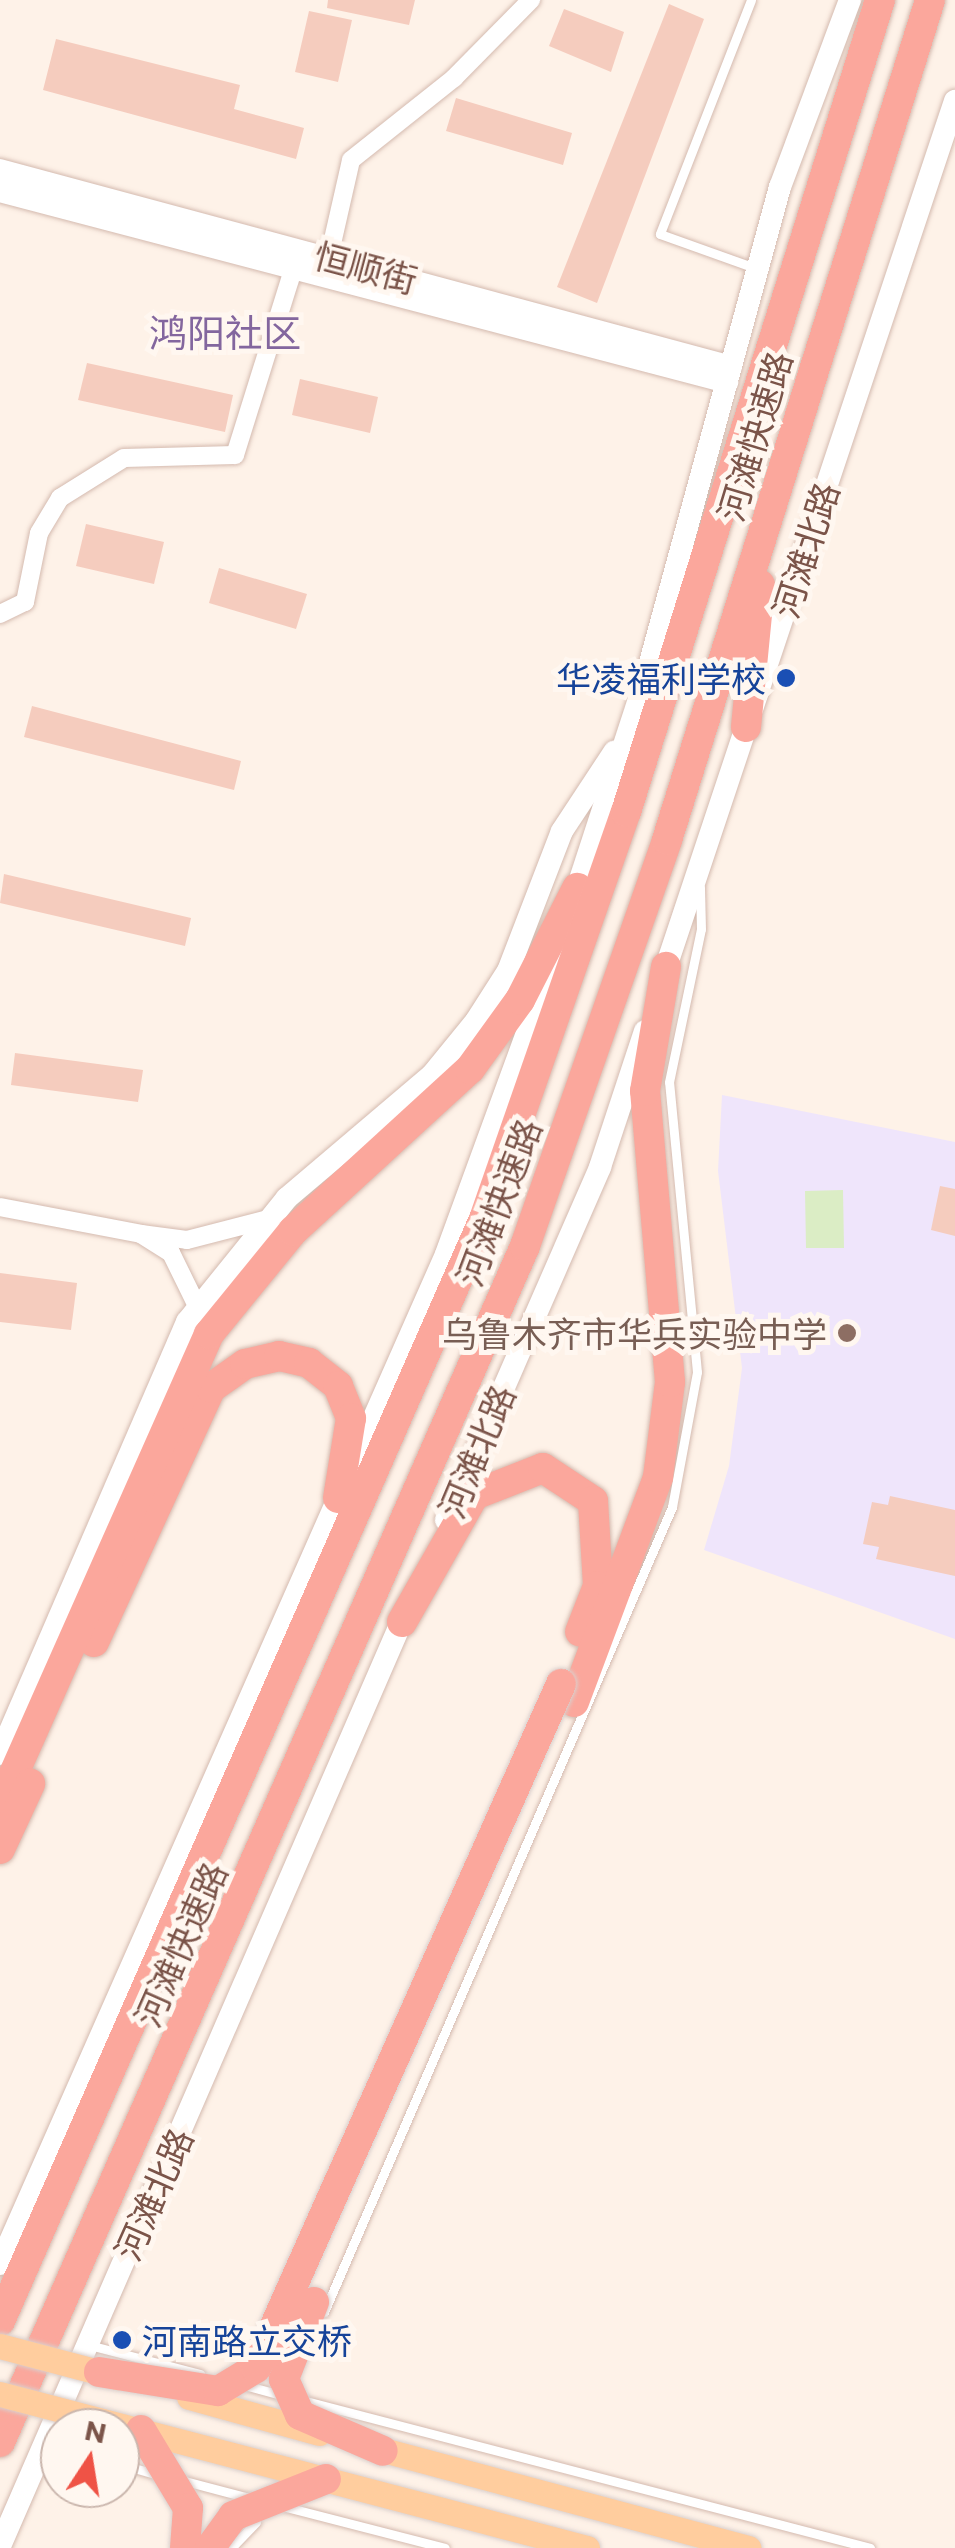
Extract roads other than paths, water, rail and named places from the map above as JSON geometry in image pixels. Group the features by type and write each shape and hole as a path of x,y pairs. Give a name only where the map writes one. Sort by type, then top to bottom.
{"highway":[{"name":"河滩快速路","path":"0,2322 484,1218 739,450 880,0"},
{"name":"河滩快速路","path":"0,2442 525,1246 766,523 930,0"},
{"path":"909,67 946,0"},
{"path":"645,681 739,450"},
{"path":"746,727 766,523"},
{"path":"0,1850 148,1496 209,1334 293,1230 470,1069 520,1000 577,888"},
{"path":"383,2450 300,2415 284,2379 658,1478 670,1382 645,1091 666,967"},
{"path":"0,1804 148,1496 210,1388 245,1364 280,1356 310,1362 338,1386 351,1418 338,1498"},
{"path":"93,2358 218,2391 256,2368 568,1693 598,1586 600,1531 594,1500 543,1468 474,1495 402,1622"},
{"path":"141,2430 188,2508 185,2548"},
{"path":"210,2548 233,2516 326,2479"}],"main road":[{"path":"0,2346 93,2358 383,2450 749,2548"},
{"path":"0,2394 587,2548"}],"street":[{"path":"329,257 351,160 454,78 531,0"},
{"path":"0,2264 446,1254 630,729 758,268 850,0"},
{"name":"河滩北路","path":"70,2408 402,1622 600,1167 955,100"},
{"name":"恒顺街","path":"0,170 297,257 729,374"},
{"name":"恒顺街","path":"0,191 297,257 329,257 729,374"},
{"path":"0,614 24,602 39,533 60,498 124,458 235,455 297,257"},
{"path":"0,1754 198,1308 268,1220 432,1076 476,1021 508,972 562,831 630,729"},
{"path":"0,1207 186,1240 268,1220"},
{"path":"141,1234 170,1252 198,1308"},
{"name":"河滩北路","path":"0,2546 40,2470"}],"lane":[{"path":"751,0 660,234 758,268"},
{"path":"306,2401 296,2385 303,2359 620,1641 684,1463 697,1372 668,1082 701,929 700,866"},
{"path":"93,2358 306,2401 870,2548"},
{"path":"140,2469 445,2548"},
{"path":"231,2548 247,2526 297,2510"}],"place":[{"name":"华凌福利学校","path":"786,678"},
{"name":"乌鲁木齐市华兵实验中学","path":"847,1333"},
{"name":"河南路立交桥","path":"122,2340"}],"district":[{"name":"鸿阳社区","path":"225,332"}]}
